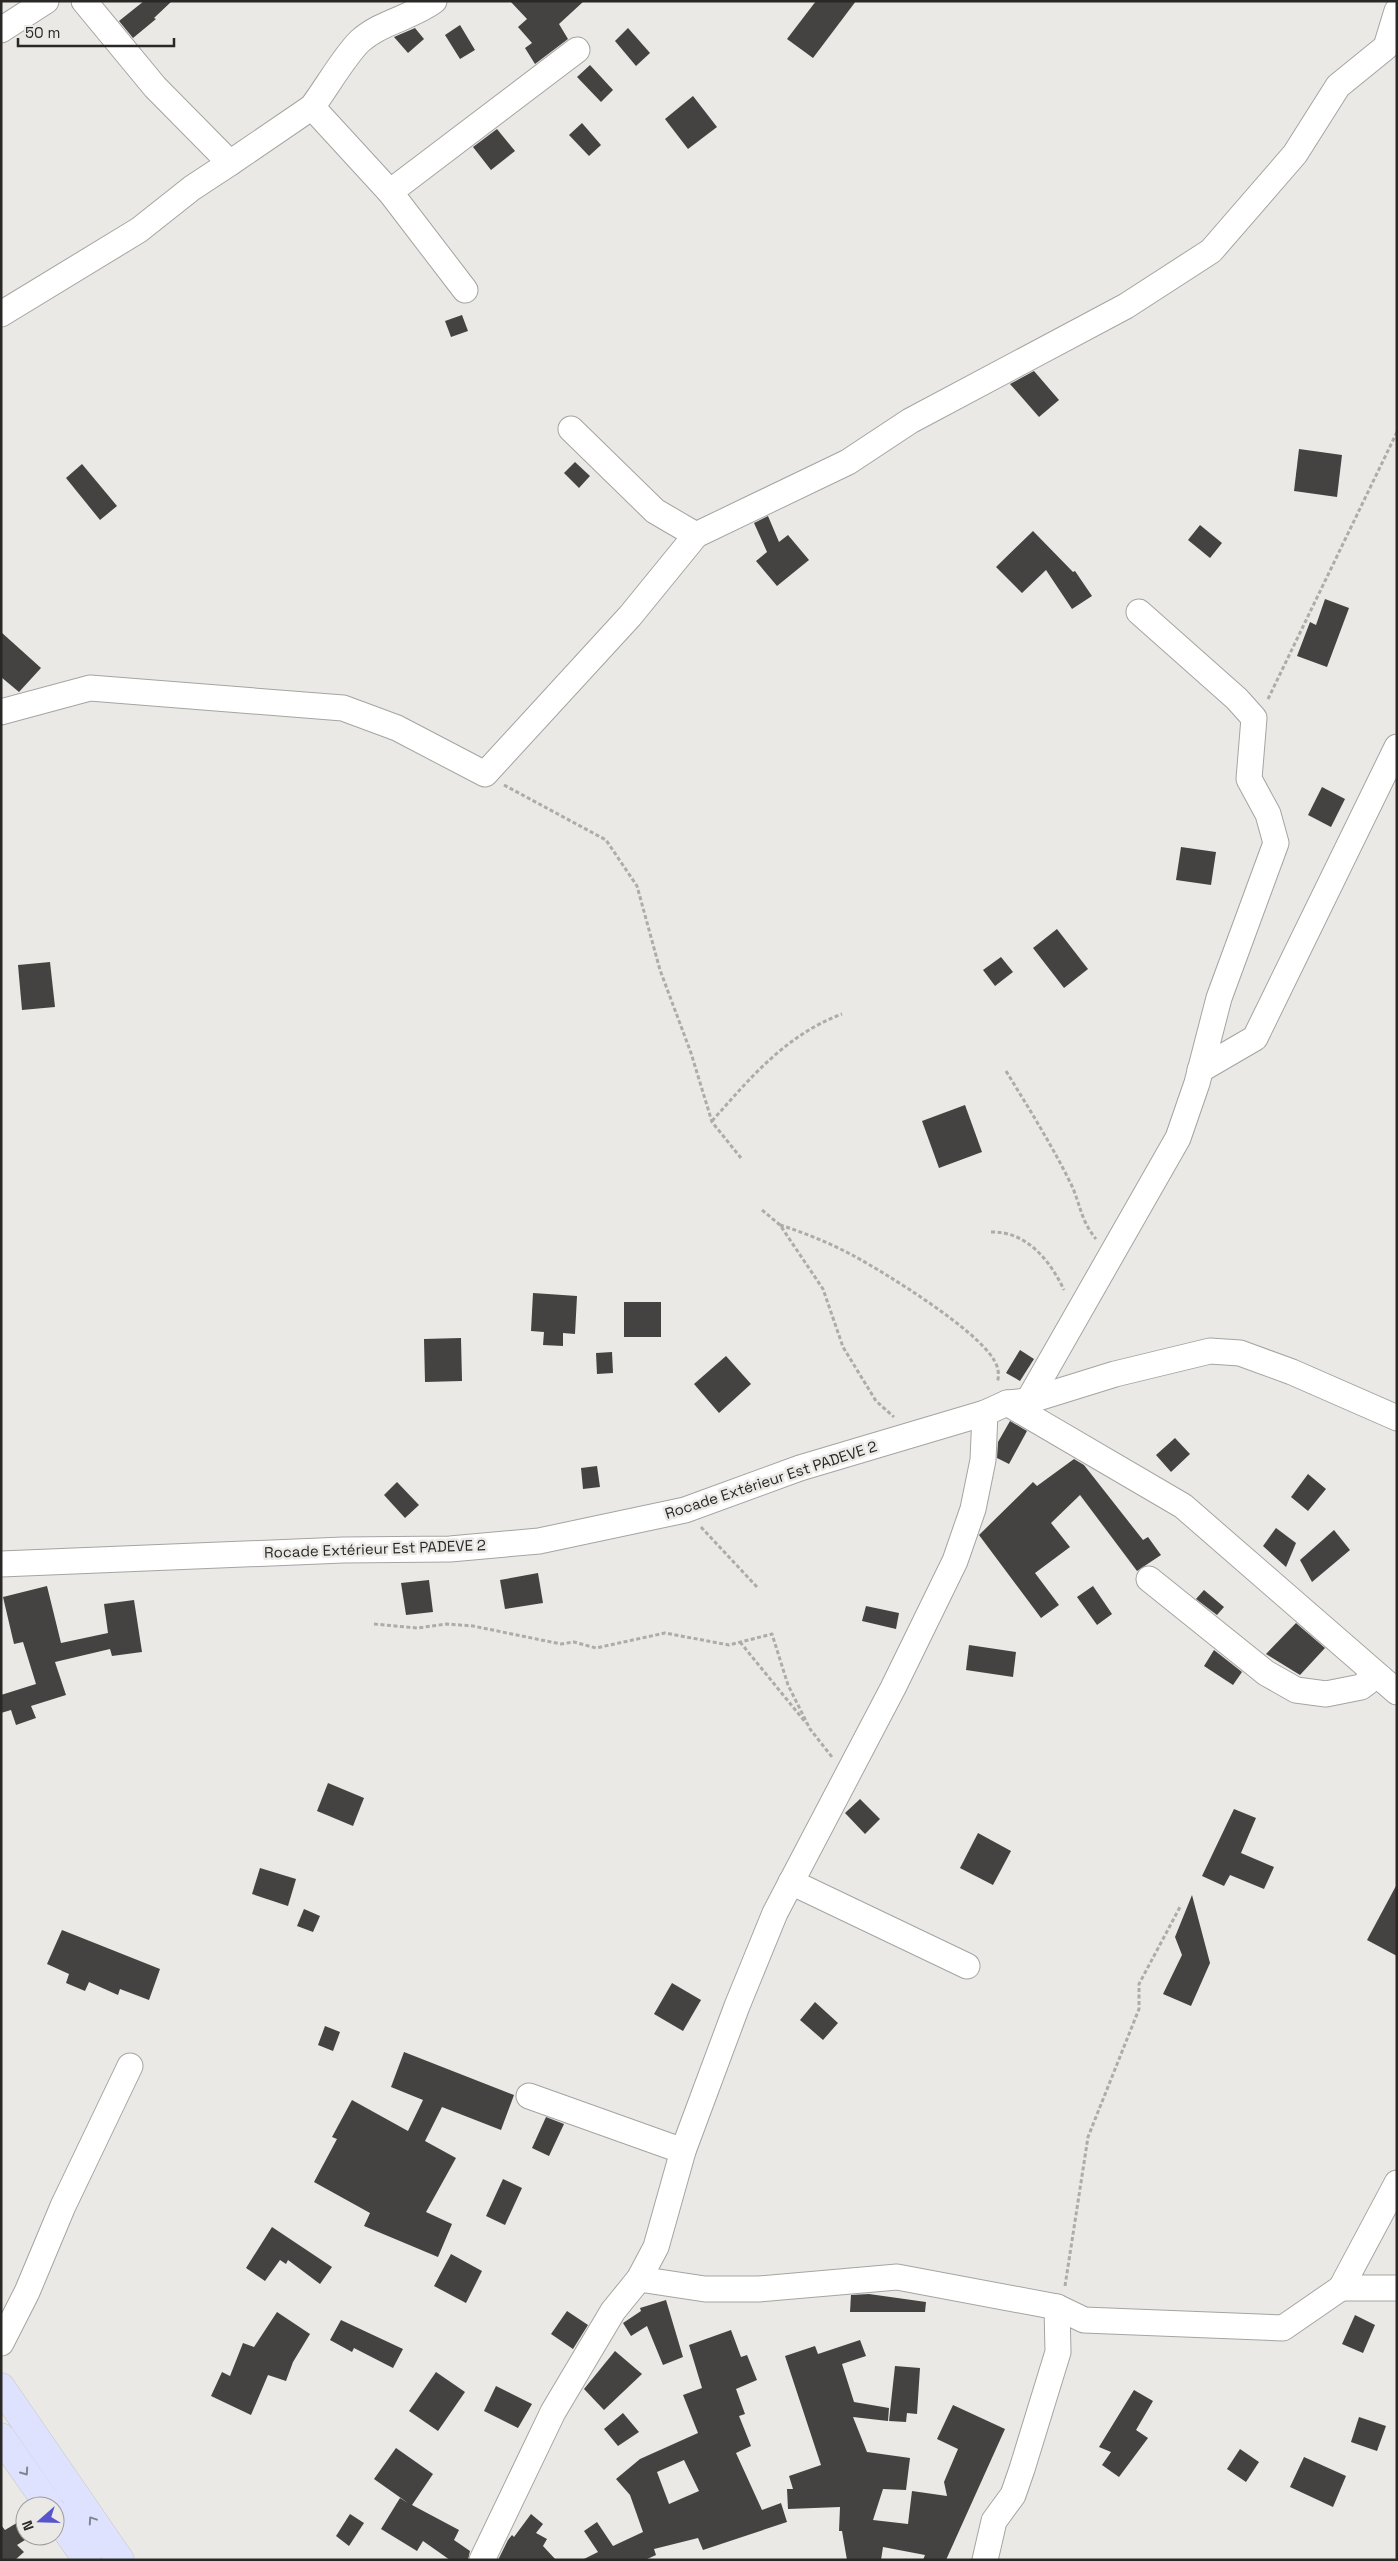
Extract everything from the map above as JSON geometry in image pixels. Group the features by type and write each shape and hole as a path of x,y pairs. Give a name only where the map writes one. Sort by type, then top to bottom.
{"main road":[{"path":"1,2387 120,2560"},
{"path":"1,2437 42,2496"},
{"path":"65,2528 87,2560"}],"street":[{"path":"1,30 46,1"},
{"path":"84,1 156,87 230,163"},
{"path":"1,314 139,230 192,188 312,107 359,42 391,21 424,9 434,1"},
{"path":"1,712 90,688 343,708 397,728 485,774 630,616 696,535 848,462 910,421 1126,306 1211,251 1295,154 1338,86 1386,46 1397,11"},
{"path":"390,192 578,50"},
{"path":"312,107 390,192 465,290"},
{"path":"571,429 655,511 696,535"},
{"path":"482,2560 553,2412 613,2311 639,2279 656,2247 683,2151 737,2006 775,1913 847,1776 955,1560 973,1509 983,1460 1006,1406 1076,1316 1178,1138 1200,1070 1219,998 1276,843 1268,814 1249,779 1254,718 1237,699 1139,612"},
{"path":"1200,1070 1255,1038 1397,746"},
{"name":"Rocade Extérieur Est PADEVE 2","path":"1,1564 344,1550 450,1549 539,1541 685,1510 800,1468 1115,1374 1210,1351 1240,1353 1292,1372 1397,1418"},
{"path":"1006,1406 1183,1506 1397,1692"},
{"path":"1149,1579 1266,1673 1296,1690 1326,1694 1362,1687 1377,1675"},
{"path":"791,1882 967,1966"},
{"path":"1,2343 27,2292 63,2206 130,2066"},
{"path":"529,2096 683,2151"},
{"path":"639,2279 705,2289 759,2289 897,2277 1059,2308 1084,2320 1283,2328 1341,2288 1397,2183"},
{"path":"1341,2288 1397,2288"},
{"path":"985,2560 994,2522 1013,2495 1019,2478 1058,2352 1059,2308"}],"path":[{"path":"1270,697 1397,432"},
{"path":"485,774 606,840 637,886 660,970 690,1053 712,1122 740,1158"},
{"path":"712,1122 764,1063 819,1023 842,1014"},
{"path":"1006,1071 1050,1142 1072,1186 1084,1225 1110,1257"},
{"path":"762,1210 780,1225 823,1289 843,1347 876,1401 913,1434"},
{"path":"780,1225 805,1232 854,1256 903,1285 972,1336 995,1360 1006,1406"},
{"path":"991,1232 1006,1232 1027,1242 1047,1262 1062,1286 1076,1316"},
{"path":"685,1510 757,1586"},
{"path":"374,1624 417,1628 448,1624 473,1626 561,1644 574,1642 596,1648 665,1633 729,1645 772,1634 788,1685 810,1729"},
{"path":"740,1642 847,1776"},
{"path":"1059,2308 1088,2137 1139,2009 1139,1984 1180,1907"}],"building":[{"path":"144,1 172,1 154,18 156,19 133,38 119,21"},
{"path":"510,1 584,1 559,24 568,39 535,64 525,48 532,43 518,27 527,19"},
{"path":"816,1 856,1 813,58 787,39"},
{"path":"460,25 475,50 460,59 445,35"},
{"path":"415,28 424,39 408,53 394,37"},
{"path":"628,28 650,53 636,66 615,41"},
{"path":"590,65 613,90 601,102 577,77"},
{"path":"693,96 717,127 688,149 665,119"},
{"path":"582,123 601,145 589,156 569,135"},
{"path":"497,129 515,151 491,170 473,147"},
{"path":"462,315 468,331 451,337 445,321"},
{"path":"1034,371 1059,400 1039,417 1010,384"},
{"path":"1299,449 1342,455 1337,497 1294,491"},
{"path":"575,462 590,476 579,488 564,473"},
{"path":"82,464 117,506 100,520 66,478"},
{"path":"768,516 779,542 788,535 809,560 777,586 756,561 767,552 754,523"},
{"path":"1200,525 1222,543 1210,558 1188,540"},
{"path":"1033,531 1073,572 1075,571 1092,596 1072,609 1046,570 1022,593 996,567"},
{"path":"1325,599 1349,608 1327,667 1297,656 1310,622 1316,625"},
{"path":"1,632 41,668 19,692 1,677"},
{"path":"1322,787 1345,799 1331,827 1308,815"},
{"path":"1181,847 1216,852 1211,885 1176,880"},
{"path":"1057,929 1088,969 1064,988 1033,948"},
{"path":"1001,957 1013,972 995,986 983,970"},
{"path":"50,962 55,1007 22,1010 18,965"},
{"path":"965,1105 982,1152 939,1168 922,1121"},
{"path":"533,1293 577,1296 575,1334 563,1333 563,1346 543,1345 544,1332 531,1331"},
{"path":"624,1302 661,1302 661,1337 624,1337"},
{"path":"461,1338 462,1381 425,1382 424,1339"},
{"path":"1020,1350 1034,1359 1020,1381 1006,1373"},
{"path":"612,1352 613,1373 597,1374 596,1353"},
{"path":"726,1356 751,1384 719,1413 694,1384"},
{"path":"1010,1421 1027,1431 1009,1464 997,1458 998,1442"},
{"path":"1175,1438 1190,1454 1171,1472 1156,1455"},
{"path":"1074,1459 1084,1465 1143,1540 1148,1537 1161,1555 1137,1571 1080,1495 1051,1523 1070,1547 1035,1573 1059,1605 1041,1618 979,1535 1033,1482 1037,1486"},
{"path":"597,1466 600,1487 583,1489 581,1468"},
{"path":"1308,1474 1326,1489 1308,1511 1291,1497"},
{"path":"397,1482 419,1505 405,1518 384,1495"},
{"path":"1276,1528 1296,1543 1286,1567 1263,1546"},
{"path":"1334,1530 1350,1550 1312,1582 1300,1560"},
{"path":"538,1573 543,1603 505,1609 500,1580"},
{"path":"429,1580 433,1612 406,1615 401,1583"},
{"path":"47,1586 61,1643 108,1633 104,1604 134,1600 142,1652 112,1656 110,1649 55,1662 66,1695 31,1706 36,1718 16,1725 11,1710 1,1713 1,1695 36,1684 23,1642 14,1644 3,1597"},
{"path":"1093,1586 1112,1614 1097,1625 1077,1597"},
{"path":"1204,1590 1224,1607 1217,1615 1196,1599"},
{"path":"866,1606 899,1613 896,1629 862,1621"},
{"path":"1296,1623 1325,1648 1300,1675 1266,1654"},
{"path":"969,1645 1016,1652 1013,1677 966,1670"},
{"path":"1214,1650 1242,1672 1233,1685 1204,1666"},
{"path":"328,1783 364,1798 353,1826 317,1811"},
{"path":"860,1799 880,1819 865,1834 845,1813"},
{"path":"1234,1809 1256,1818 1241,1853 1274,1867 1264,1889 1230,1875 1224,1886 1202,1876"},
{"path":"978,1833 1011,1851 993,1885 960,1868"},
{"path":"260,1868 296,1879 288,1906 252,1894"},
{"path":"1397,1884 1397,1956 1367,1940"},
{"path":"1192,1895 1210,1963 1191,2006 1163,1994 1182,1955 1175,1937"},
{"path":"304,1909 320,1916 313,1932 297,1926"},
{"path":"62,1930 160,1969 149,2000 120,1989 118,1995 89,1982 85,1991 66,1983 69,1974 47,1964"},
{"path":"672,1983 701,2000 683,2031 654,2014"},
{"path":"815,2002 838,2023 823,2040 800,2020"},
{"path":"325,2026 340,2032 333,2051 318,2045"},
{"path":"404,2052 514,2095 501,2130 442,2107 425,2141 456,2158 426,2212 452,2224 438,2257 364,2226 370,2213 314,2182 337,2139 332,2137 352,2100 408,2131 423,2100 391,2087"},
{"path":"546,2117 564,2124 549,2156 532,2148"},
{"path":"503,2179 522,2188 505,2225 486,2216"},
{"path":"272,2227 332,2267 320,2284 288,2260 286,2264 280,2260 265,2281 246,2268"},
{"path":"451,2254 482,2271 466,2303 434,2286"},
{"path":"869,2294 926,2302 925,2312 850,2312 851,2295"},
{"path":"666,2300 683,2357 663,2365 647,2326 631,2336 623,2323 641,2311 640,2308"},
{"path":"567,2311 588,2325 573,2349 551,2334"},
{"path":"277,2312 310,2334 293,2362 286,2381 268,2375 251,2415 211,2396 222,2372 230,2376 243,2343 254,2347"},
{"path":"1355,2315 1375,2325 1363,2353 1342,2344"},
{"path":"341,2320 403,2349 393,2368 354,2348 352,2352 330,2340"},
{"path":"731,2330 741,2357 747,2355 757,2380 736,2389 745,2414 739,2416 751,2446 736,2453 762,2510 781,2503 787,2522 703,2550 698,2538 654,2549 656,2555 645,2560 582,2560 598,2552 584,2531 597,2522 613,2546 643,2532 630,2495 616,2479 640,2459 698,2433 683,2395 702,2388 689,2345","holes":["684,2460 699,2491 669,2504 657,2472"]},
{"path":"860,2340 866,2356 842,2364 854,2402 889,2408 888,2421 853,2417 867,2452 910,2458 906,2490 883,2489 873,2520 908,2524 912,2491 947,2496 944,2482 958,2449 937,2439 953,2405 1005,2429 946,2560 923,2560 925,2555 883,2547 881,2560 847,2560 842,2531 839,2531 840,2507 788,2509 787,2489 793,2489 789,2476 821,2465 785,2356 815,2346 818,2354"},
{"path":"615,2351 642,2374 604,2410 584,2389"},
{"path":"895,2366 920,2368 917,2414 907,2413 906,2422 889,2421"},
{"path":"436,2372 465,2392 438,2431 409,2411"},
{"path":"496,2386 532,2404 518,2428 484,2411"},
{"path":"1134,2390 1153,2401 1136,2430 1148,2438 1119,2477 1102,2465 1111,2452 1099,2447"},
{"path":"623,2413 639,2432 618,2446 604,2429"},
{"path":"1359,2417 1386,2426 1377,2451 1351,2442"},
{"path":"396,2448 433,2474 412,2505 459,2530 454,2540 470,2551 468,2560 450,2560 423,2541 417,2551 381,2529 400,2498 408,2503 374,2479"},
{"path":"1240,2449 1259,2462 1246,2482 1227,2469"},
{"path":"1304,2457 1346,2476 1333,2507 1290,2487"},
{"path":"350,2514 364,2523 349,2546 336,2536"},
{"path":"531,2514 543,2524 536,2533 547,2539 543,2546 556,2560 498,2560 508,2540 512,2535 514,2537"},
{"path":"15,2524 15,2546 18,2546 24,2552 15,2560 1,2560 1,2525 5,2530"}]}
